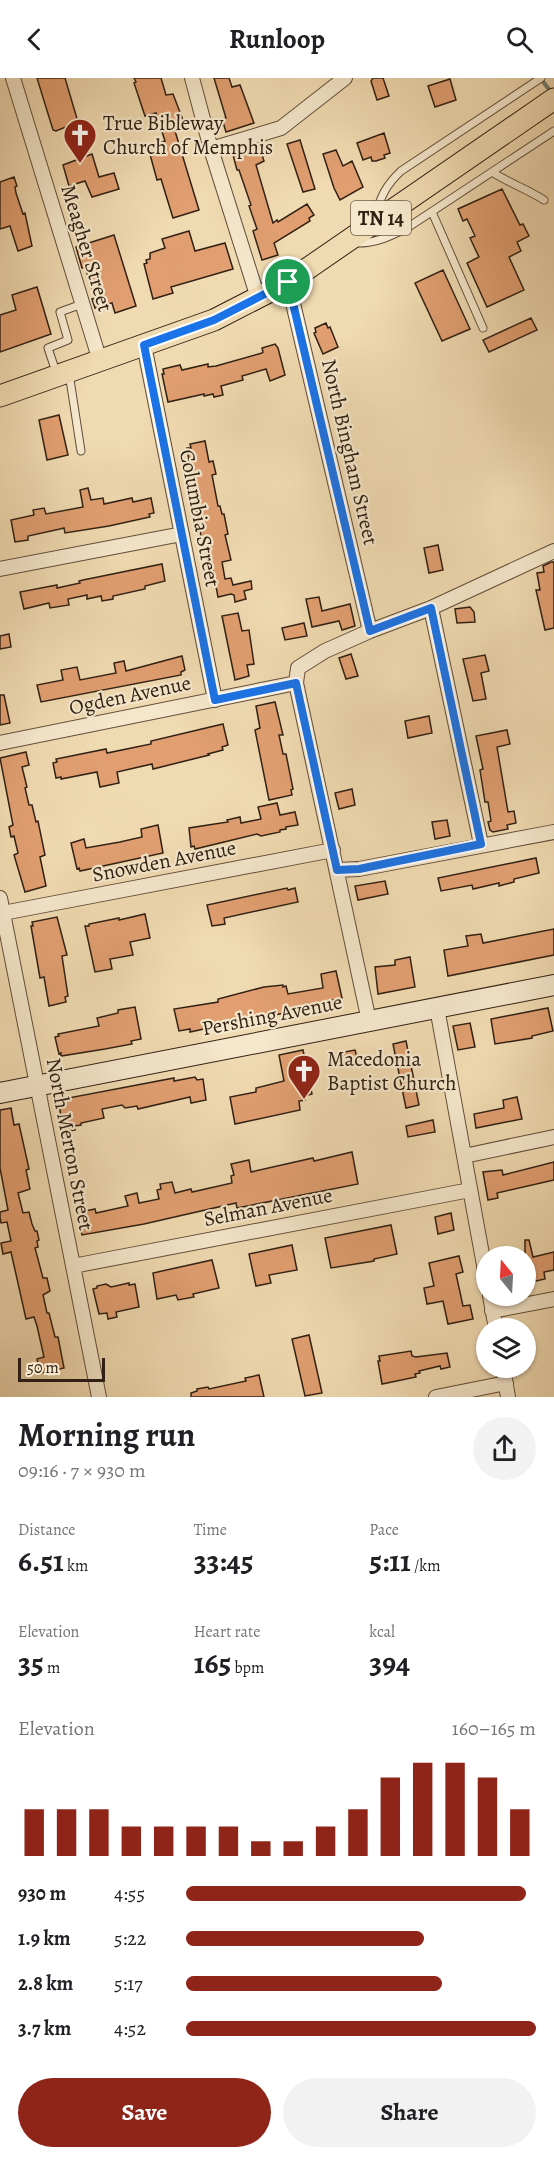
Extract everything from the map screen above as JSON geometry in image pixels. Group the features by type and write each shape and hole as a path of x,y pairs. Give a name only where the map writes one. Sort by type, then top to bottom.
{"main road":[{"name":"TN 14","path":"0,396 214,320 288,282 554,99"}],"street":[{"name":"Meagher Street","path":"13,78 100,361"},
{"path":"192,78 211,149 258,298"},
{"path":"211,149 281,128 345,78"},
{"name":"North Bingham Street","path":"288,282 370,631"},
{"name":"Columbia Street","path":"144,345 215,700"},
{"path":"0,569 182,534"},
{"path":"369,1021 296,683 298,668 325,651 431,608 554,551"},
{"path":"431,608 481,844"},
{"name":"Ogden Avenue","path":"0,744 296,683"},
{"path":"337,870 359,869 481,844 554,832"},
{"name":"Snowden Avenue","path":"3,913 333,850"},
{"name":"North Merton Street","path":"0,898 99,1397"},
{"name":"Pershing Avenue","path":"0,1092 554,985"},
{"path":"436,1008 480,1246"},
{"path":"464,1156 554,1137"},
{"name":"Selman Avenue","path":"73,1266 470,1190"},
{"path":"492,1311 554,1299"},
{"path":"491,1306 494,1318"},
{"path":"436,1397 507,1390"}],"lane":[{"path":"373,224 382,192 401,171 541,78"},
{"path":"345,243 365,243 388,238 432,212 554,131"},
{"path":"492,172 506,181 525,187 544,200"},
{"path":"432,212 483,328"},
{"path":"81,451 63,374 48,348 68,340 60,312 82,304"}],"building":[{"path":"37,78 65,78 78,122 56,131 53,130"},
{"path":"134,78 161,78 166,95 173,94 186,128 175,131 199,210 173,218 161,179 157,180 148,147 165,141 156,113 145,116"},
{"path":"214,78 229,78 232,87 240,85 254,123 226,132 222,119 226,118"},
{"path":"373,78 383,78 389,96 377,100 371,81"},
{"path":"450,79 456,100 435,107 428,86"},
{"path":"384,133 390,153 384,155 385,158 376,161 372,161 371,157 363,160 357,143"},
{"path":"300,140 315,189 303,192 287,144"},
{"path":"260,148 264,161 256,165 273,223 307,204 314,215 309,218 310,221 274,243 278,255 262,260 253,231 257,229 249,206 251,205 233,155"},
{"path":"336,150 343,166 352,161 363,187 340,200 323,154"},
{"path":"92,154 99,177 114,173 119,189 92,197 85,181 69,186 63,165"},
{"path":"14,177 17,186 15,187 16,193 23,214 25,213 32,246 18,251 10,226 0,229 0,182"},
{"path":"502,189 520,225 523,224 529,236 517,242 521,251 509,257 524,290 487,307 467,263 479,257 470,238 475,236 467,219 463,221 458,209"},
{"path":"189,231 195,251 225,243 233,269 171,287 173,293 153,299 144,264 147,263 146,260 150,259 150,253 165,248 162,239"},
{"path":"114,235 136,306 115,313 112,303 95,308 92,299 95,298 76,247"},
{"path":"443,270 470,329 442,341 415,283"},
{"path":"37,287 51,334 0,352 0,315 16,310 12,295"},
{"path":"531,318 537,330 489,352 483,340"},
{"path":"326,323 338,347 323,354 314,333 315,328"},
{"path":"275,344 285,375 270,381 266,369 242,376 243,380 221,386 223,395 214,397 213,394 204,396 204,394 168,402 163,369 180,365 182,370 208,364 208,367 216,366 262,353 262,348"},
{"path":"59,415 68,455 47,460 39,420"},
{"path":"205,441 209,462 213,461 216,474 212,475 218,506 224,514 228,534 225,535 231,560 222,562 225,579 231,578 233,585 251,581 252,589 244,591 246,599 235,602 234,595 231,594 218,597 211,560 209,561 204,542 202,543 187,448 191,448 190,444"},
{"path":"88,488 91,500 103,498 104,504 132,498 133,502 151,498 154,513 149,514 150,517 109,526 65,533 64,528 28,536 28,540 15,542 11,520 34,515 33,510 44,508 46,514 83,507 80,490"},
{"path":"438,545 443,570 429,573 424,548"},
{"path":"554,562 554,628 545,630 536,590 540,590 537,573 544,572 543,566"},
{"path":"162,564 165,581 145,586 145,589 113,596 113,599 102,601 101,596 87,599 87,595 68,599 69,605 50,608 49,603 24,609 20,592 57,585 57,588 80,583 79,581 83,580"},
{"path":"319,597 322,611 350,604 355,626 342,630 339,621 312,627 306,599"},
{"path":"470,607 474,612 475,622 457,623 455,609"},
{"path":"238,613 242,631 249,630 254,664 247,665 249,676 235,680 222,616"},
{"path":"304,623 307,636 285,640 282,628"},
{"path":"9,634 11,647 0,649 0,636"},
{"path":"351,654 358,676 346,679 339,658"},
{"path":"485,655 489,671 481,673 486,699 473,701 463,659"},
{"path":"182,656 185,670 181,672 181,675 41,702 37,685 63,680 61,670 77,667 80,680 116,673 114,663 124,661 126,671"},
{"path":"0,695 4,695 10,723 0,725"},
{"path":"275,702 283,735 279,735 283,754 286,754 293,789 291,790 292,795 269,800 255,730 260,728 256,706"},
{"path":"429,716 432,733 408,738 405,721"},
{"path":"223,724 228,745 222,747 223,750 209,755 153,769 152,764 117,772 119,783 100,787 97,772 56,778 53,763 57,762 56,759 106,749 107,753 151,744 151,741"},
{"path":"507,730 510,744 497,747 508,812 514,811 516,823 507,825 508,829 493,832 488,822 491,821 488,802 485,802 480,770 483,769 476,736"},
{"path":"26,752 29,765 22,767 27,787 25,788 29,805 32,805 36,822 38,821 45,855 40,857 46,886 25,892 14,855 18,853 9,827 13,825 0,758"},
{"path":"352,789 355,805 339,809 335,793"},
{"path":"277,803 280,815 295,812 298,825 261,836 257,834 195,849 194,846 191,847 189,828 228,822 227,820 240,817 241,823 261,819 258,807"},
{"path":"447,820 450,836 435,839 432,822"},
{"path":"158,825 163,853 80,871 79,868 77,869 71,843 84,839 86,848 120,842 142,837 141,829"},
{"path":"536,858 539,873 514,879 514,882 473,889 472,885 441,891 438,878"},
{"path":"385,881 388,894 358,900 355,886"},
{"path":"287,888 288,890 295,888 298,902 224,918 225,924 212,926 207,905"},
{"path":"145,914 150,938 130,942 133,955 110,959 112,969 95,972 85,926"},
{"path":"57,917 67,955 62,956 68,996 65,997 66,1002 49,1006 44,977 40,978 31,926 33,926 32,922"},
{"path":"554,929 554,955 448,976 444,950 468,946 466,936 481,934 483,943"},
{"path":"410,957 415,987 378,994 375,967 395,965 395,960"},
{"path":"336,971 342,998 275,1015 254,1019 254,1016 236,1019 236,1022 190,1032 190,1029 179,1031 174,1009 218,1002 218,999 264,987 283,985 283,987 286,986 288,994 323,988 321,974"},
{"path":"135,1007 141,1039 131,1041 132,1044 105,1049 61,1056 61,1053 59,1054 55,1037 59,1036 58,1034 99,1026 97,1018 118,1013 118,1010"},
{"path":"548,1008 553,1031 532,1036 532,1038 495,1044 491,1019"},
{"path":"470,1023 475,1047 458,1050 453,1026"},
{"path":"406,1041 419,1105 406,1108 393,1044"},
{"path":"303,1050 312,1094 305,1096 305,1100 299,1101 300,1110 235,1124 230,1097 256,1092 256,1088 284,1081 279,1055"},
{"path":"355,1050 358,1061 341,1064 339,1053"},
{"path":"195,1077 197,1080 203,1079 206,1100 191,1103 190,1097 138,1109 137,1106 125,1108 122,1105 102,1109 104,1118 81,1123 81,1125 74,1126 75,1130 64,1132 59,1105 64,1104 63,1099 174,1078 174,1081"},
{"path":"517,1097 522,1119 476,1128 474,1114 504,1108 503,1100"},
{"path":"11,1108 14,1125 19,1124 29,1169 26,1170 30,1189 18,1193 23,1213 29,1212 32,1224 37,1231 39,1240 37,1241 38,1247 35,1248 43,1278 47,1278 50,1291 43,1295 55,1337 58,1337 64,1368 40,1373 37,1359 44,1357 37,1326 34,1317 26,1319 11,1252 3,1254 1,1243 11,1241 7,1222 1,1223 0,1217 0,1212 8,1210 0,1168 0,1110"},
{"path":"433,1120 435,1132 408,1137 406,1126"},
{"path":"352,1152 358,1184 237,1208 236,1203 144,1224 82,1235 79,1222 81,1221 80,1212 95,1209 96,1213 128,1206 125,1196 137,1193 139,1203 159,1199 157,1190 161,1189 160,1184 172,1182 175,1193 191,1189 192,1192 232,1183 231,1176 234,1175 231,1164 249,1160 251,1172"},
{"path":"554,1162 554,1180 497,1193 498,1198 488,1200 483,1172 502,1170 503,1175"},
{"path":"451,1213 454,1230 438,1234 435,1217"},
{"path":"391,1225 397,1254 374,1259 374,1261 331,1268 325,1238"},
{"path":"525,1240 529,1240 530,1246 525,1246"},
{"path":"292,1245 297,1270 269,1275 271,1283 256,1286 249,1254"},
{"path":"554,1252 554,1270 544,1272 545,1279 536,1281 536,1256"},
{"path":"459,1256 463,1272 456,1274 463,1306 470,1305 473,1319 448,1324 443,1301 427,1304 424,1288 434,1286 429,1263"},
{"path":"212,1260 219,1288 178,1300 176,1295 157,1299 153,1273"},
{"path":"129,1283 129,1285 135,1284 139,1307 116,1312 117,1317 108,1319 107,1313 99,1314 93,1289 106,1284 111,1287"},
{"path":"309,1335 322,1393 305,1396 292,1339"},
{"path":"411,1351 412,1356 416,1357 447,1353 450,1367 441,1369 440,1366 419,1371 420,1373 415,1374 416,1377 382,1384 379,1356"},
{"path":"259,1375 264,1397 191,1397 191,1393 197,1389 208,1387 209,1389 246,1381 245,1378"}],"waterway":[{"path":"541,79 551,92"}],"place":[{"name":"True Bibleway Church of Memphis","path":"80,164"},
{"name":"Macedonia Baptist Church","path":"304,1100"}],"route":[{"path":"288,282 370,631 431,608 481,844 359,869 337,870 296,683 215,700 144,345 214,320 288,282"}]}
